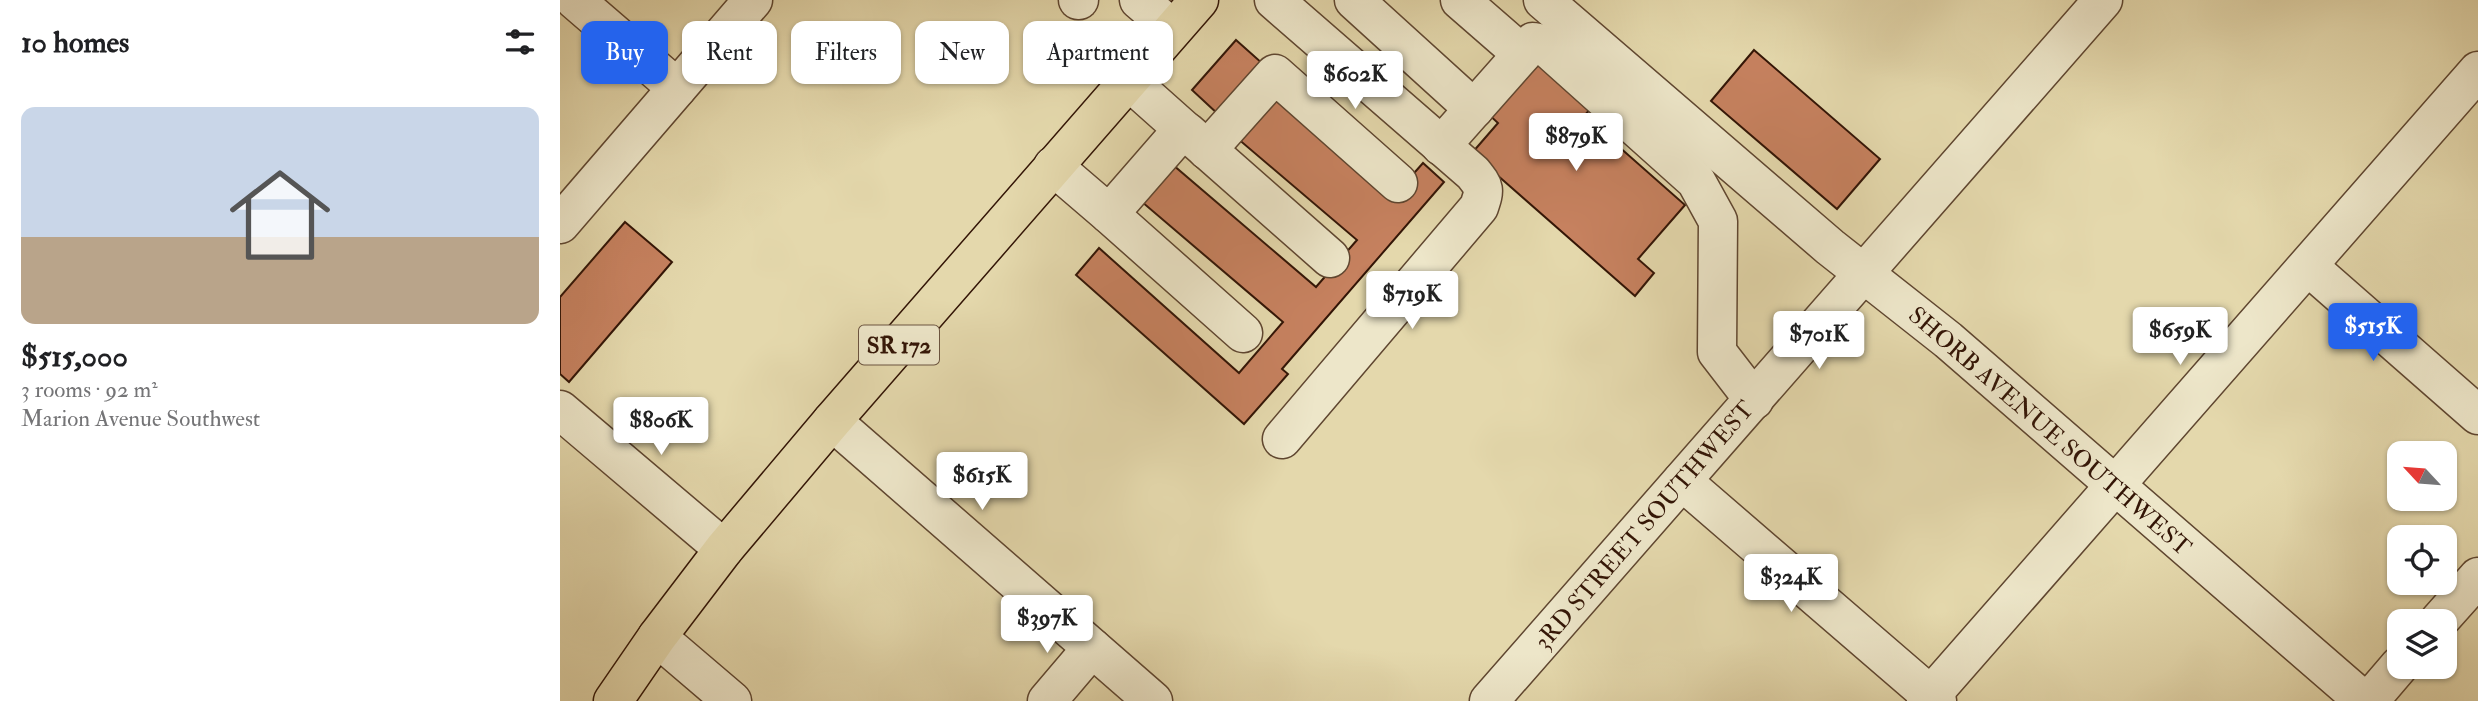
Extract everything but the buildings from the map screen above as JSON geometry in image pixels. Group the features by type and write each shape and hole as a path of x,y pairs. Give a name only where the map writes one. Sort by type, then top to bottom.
{"main road":[{"name":"SR 172","path":"1173,29 1199,0"},
{"name":"SR 172","path":"613,701 657,637 724,549 1125,84"}],"street":[{"path":"575,0 677,88"},
{"path":"567,204 677,88 753,0"},
{"path":"1139,0 1164,21"},
{"path":"1274,0 1473,173 1484,191 1479,207 1282,439"},
{"path":"1354,0 1474,109"},
{"path":"1460,0 1522,54"},
{"name":"SHORB AVENUE SOUTHWEST","path":"1543,0 1726,160 1948,340 2215,574 2366,701"},
{"name":"3RD STREET SOUTHWEST","path":"1504,696 1682,481 2103,0"},
{"path":"1441,146 1533,42 1544,44 1696,181 1717,221 1717,352 1754,400"},
{"path":"1682,481 1931,699 2478,71"},
{"path":"1109,214 1275,74 1398,183"},
{"path":"1133,84 1330,258"},
{"path":"1053,166 1243,333"},
{"path":"2308,266 2478,415"},
{"path":"560,410 724,549"},
{"path":"832,421 1153,701"},
{"path":"2450,609 2478,577"},
{"path":"657,637 732,701"},
{"path":"1046,701 1092,648"},
{"path":"2366,701 2387,679"}]}
